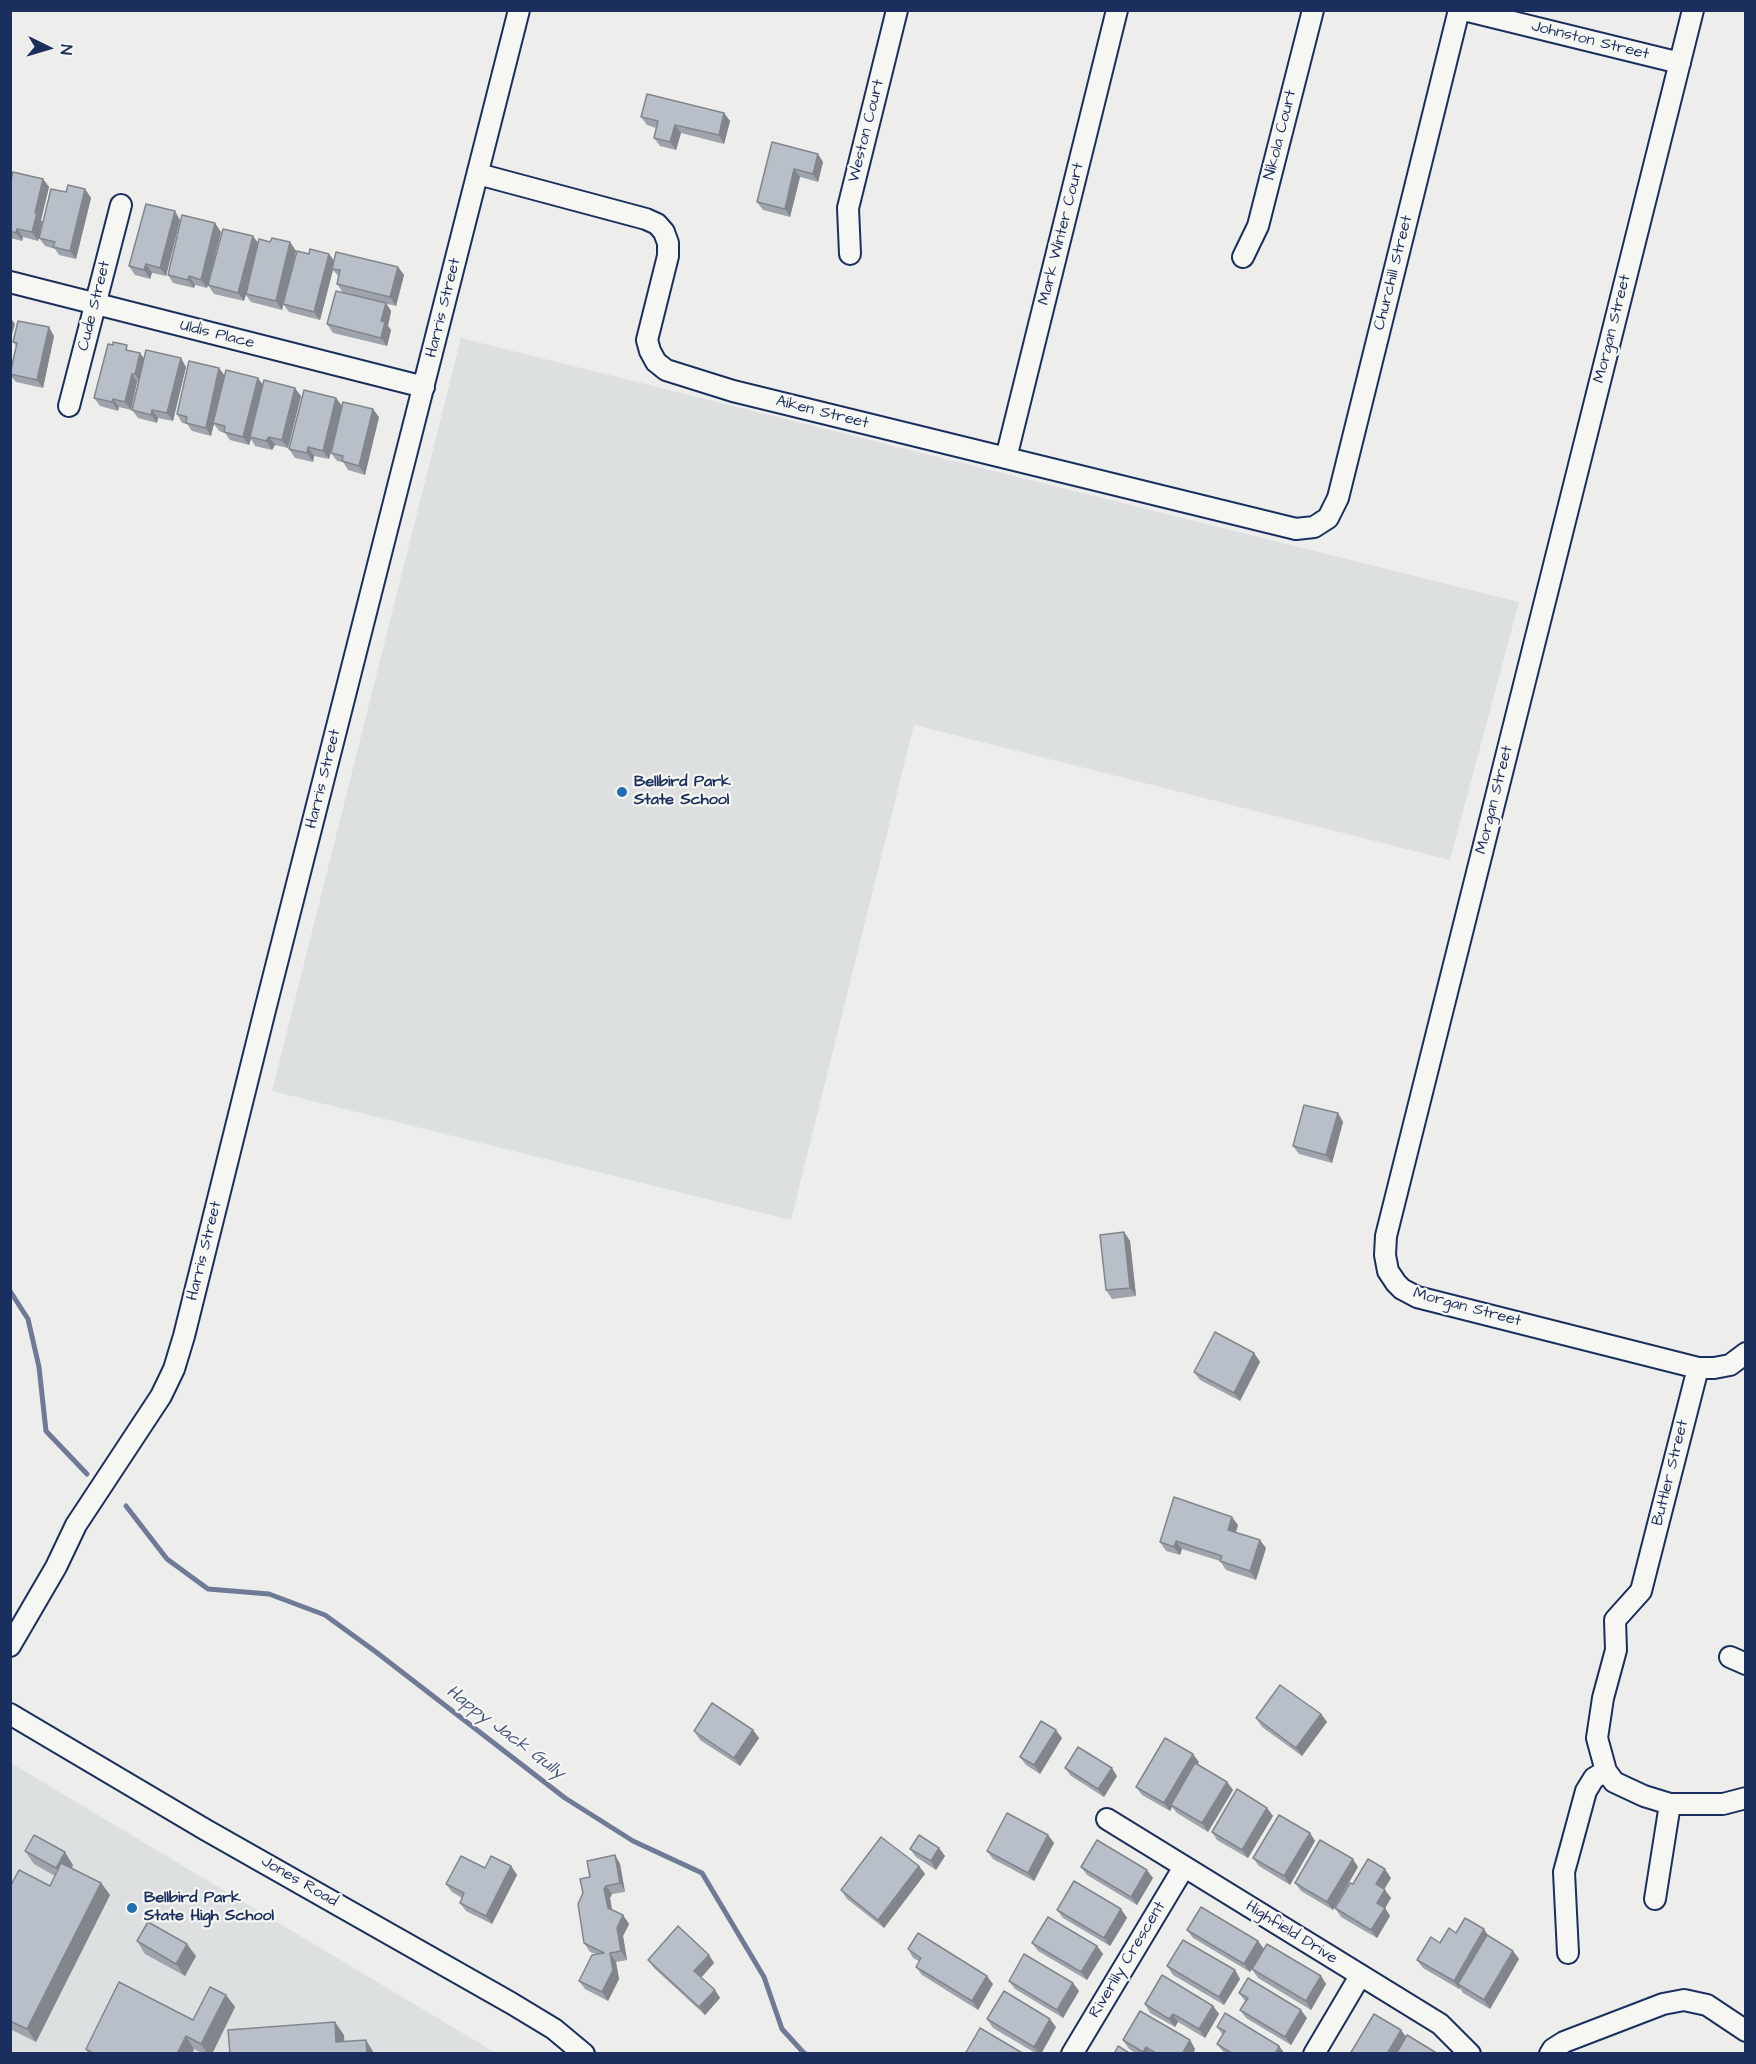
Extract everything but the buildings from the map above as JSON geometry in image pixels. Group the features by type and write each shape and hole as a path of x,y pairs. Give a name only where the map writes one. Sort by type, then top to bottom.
{"street":[{"name":"Harris Street","path":"10,1622 47,1560 76,1525 161,1396 174,1369 519,10"},
{"name":"Weston Court","path":"850,254 848,208 897,10"},
{"name":"Mark Winter Court","path":"1006,458 1118,10"},
{"name":"Nikola Court","path":"1243,258 1258,226 1313,10"},
{"name":"Churchill Street","path":"1314,527 1328,518 1338,498 1459,10"},
{"name":"Johnston Street","path":"1464,10 1680,63"},
{"name":"Morgan Street","path":"1693,10 1386,1236 1384,1255 1388,1271 1396,1283 1417,1297 1698,1368"},
{"name":"Aiken Street","path":"478,174 646,219 657,224 664,232 668,243 668,256 647,340 656,362 666,370 733,391 1296,529 1314,527"},
{"name":"Cude Street","path":"69,406 121,205"},
{"name":"Uldis Place","path":"10,282 424,387"},
{"path":"1698,1368 1730,1365 1746,1353"},
{"name":"Buttler Street","path":"1606,1771 1597,1738 1603,1698 1616,1650 1615,1620 1641,1591 1698,1368"},
{"name":"Harris Street","path":"10,1646 56,1567 76,1525"},
{"name":"Jones Road","path":"10,1714 206,1830 511,2002 554,2029 584,2054"},
{"path":"1568,1953 1564,1872 1586,1791 1594,1778 1606,1771 1614,1782 1644,1796 1670,1804 1723,1804 1746,1798"},
{"path":"1655,1899 1670,1804"},
{"name":"Highfield Drive","path":"1107,1818 1184,1868 1440,2024 1470,2054"},
{"name":"Riverlily Crescent","path":"1072,2054 1184,1868"},
{"path":"1314,2054 1360,1976"},
{"path":"1550,2054 1553,2049 1564,2042 1663,2004 1684,2001 1707,2005 1746,2031"}],"shaded area":[{"name":"Bellbird Park State School","path":"461,338 1519,602 1450,860 914,725 791,1220 272,1091"},
{"name":"Bellbird Park State High School","path":"11,1763 496,2053 11,2053"}],"waterway":[{"name":"Happy Jack Gully","path":"10,1291 28,1319 39,1367 46,1431 87,1474"},
{"name":"Happy Jack Gully","path":"126,1506 167,1559 208,1589 269,1594 325,1615 565,1798 633,1841 702,1873 764,1977 782,2029 806,2054"}],"place":[{"name":"Bellbird Park State School","path":"622,792"},
{"name":"Bellbird Park State High School","path":"132,1908"}]}
